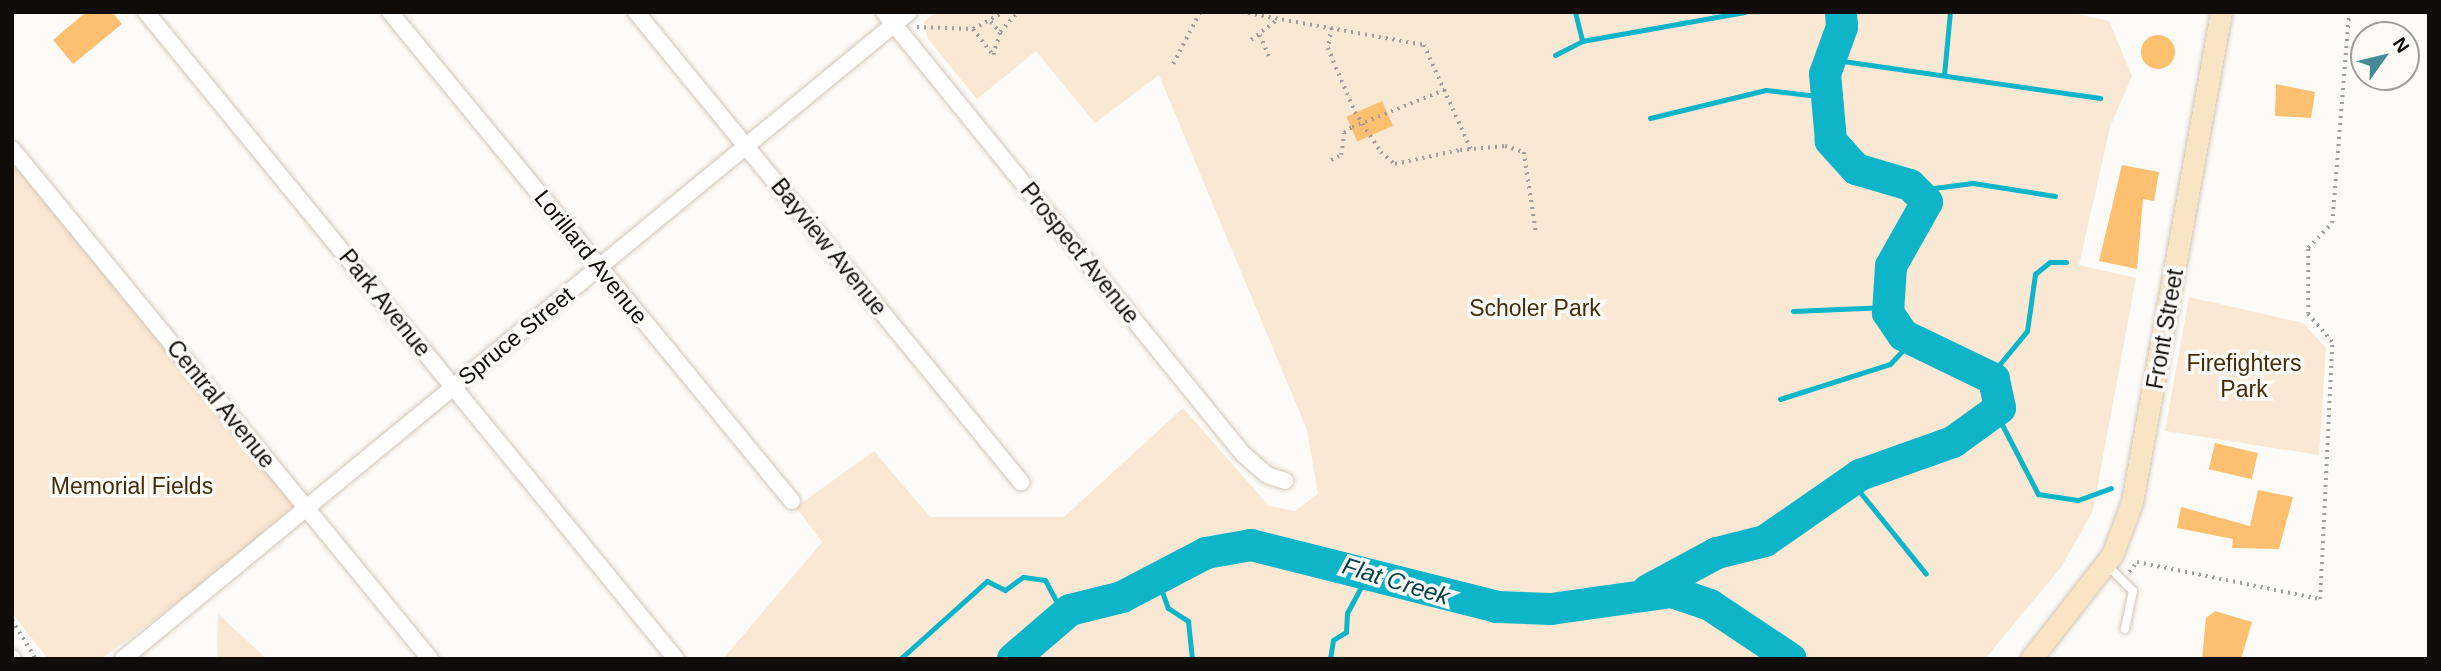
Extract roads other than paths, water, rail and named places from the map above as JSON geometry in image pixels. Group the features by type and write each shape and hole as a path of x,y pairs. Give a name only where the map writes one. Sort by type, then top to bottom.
{"street":[{"name":"Park Avenue","path":"146,12 676,659"},
{"name":"Lorillard Avenue","path":"390,12 792,501"},
{"name":"Bayview Avenue","path":"636,12 1021,482"},
{"name":"Spruce Street","path":"123,659 746,147 889,18 909,12"},
{"name":"Front Street","path":"2031,659 2106,564 2123,530 2141,460 2221,12"},
{"name":"Prospect Avenue","path":"889,18 1243,454 1285,481"},
{"name":"Central Avenue","path":"12,149 430,659"}],"lane":[{"path":"2106,564 2133,591 2125,629"}],"waterway":[{"path":"1575,12 1582,41"},
{"path":"1555,55 1582,41 1744,12"},
{"path":"1648,590 1717,553 1765,541 1860,475 1953,442 2000,408 1994,379 1903,335 1888,313 1891,266 1927,202 1910,185 1856,169 1831,141 1825,74 1842,27 1841,12"},
{"path":"1944,75 1950,12"},
{"path":"1829,59 2100,98"},
{"path":"1650,118 1766,90 1826,97"},
{"path":"1918,190 1973,183 2055,196"},
{"path":"1990,376 2027,331 2035,274 2050,262 2066,262"},
{"path":"1793,311 1887,307"},
{"path":"1780,399 1890,364 1913,339"},
{"path":"1997,415 2038,494 2078,500 2111,488"},
{"path":"1851,481 1926,574"},
{"name":"Flat Creek","path":"1013,659 1070,610 1122,597 1206,553 1251,545 1497,607 1551,609 1672,592 1710,605 1791,659"},
{"path":"1330,659 1333,640 1346,632 1347,613 1369,572"},
{"path":"900,659 987,581 1005,590 1023,577 1045,580 1063,614"},
{"path":"1157,578 1168,608 1188,621 1192,659"}],"park label":[{"name":"Scholer Park","path":"1535,308"},
{"name":"Firefighters Park","path":"2244,376"},
{"name":"Memorial Fields","path":"132,486"}]}
